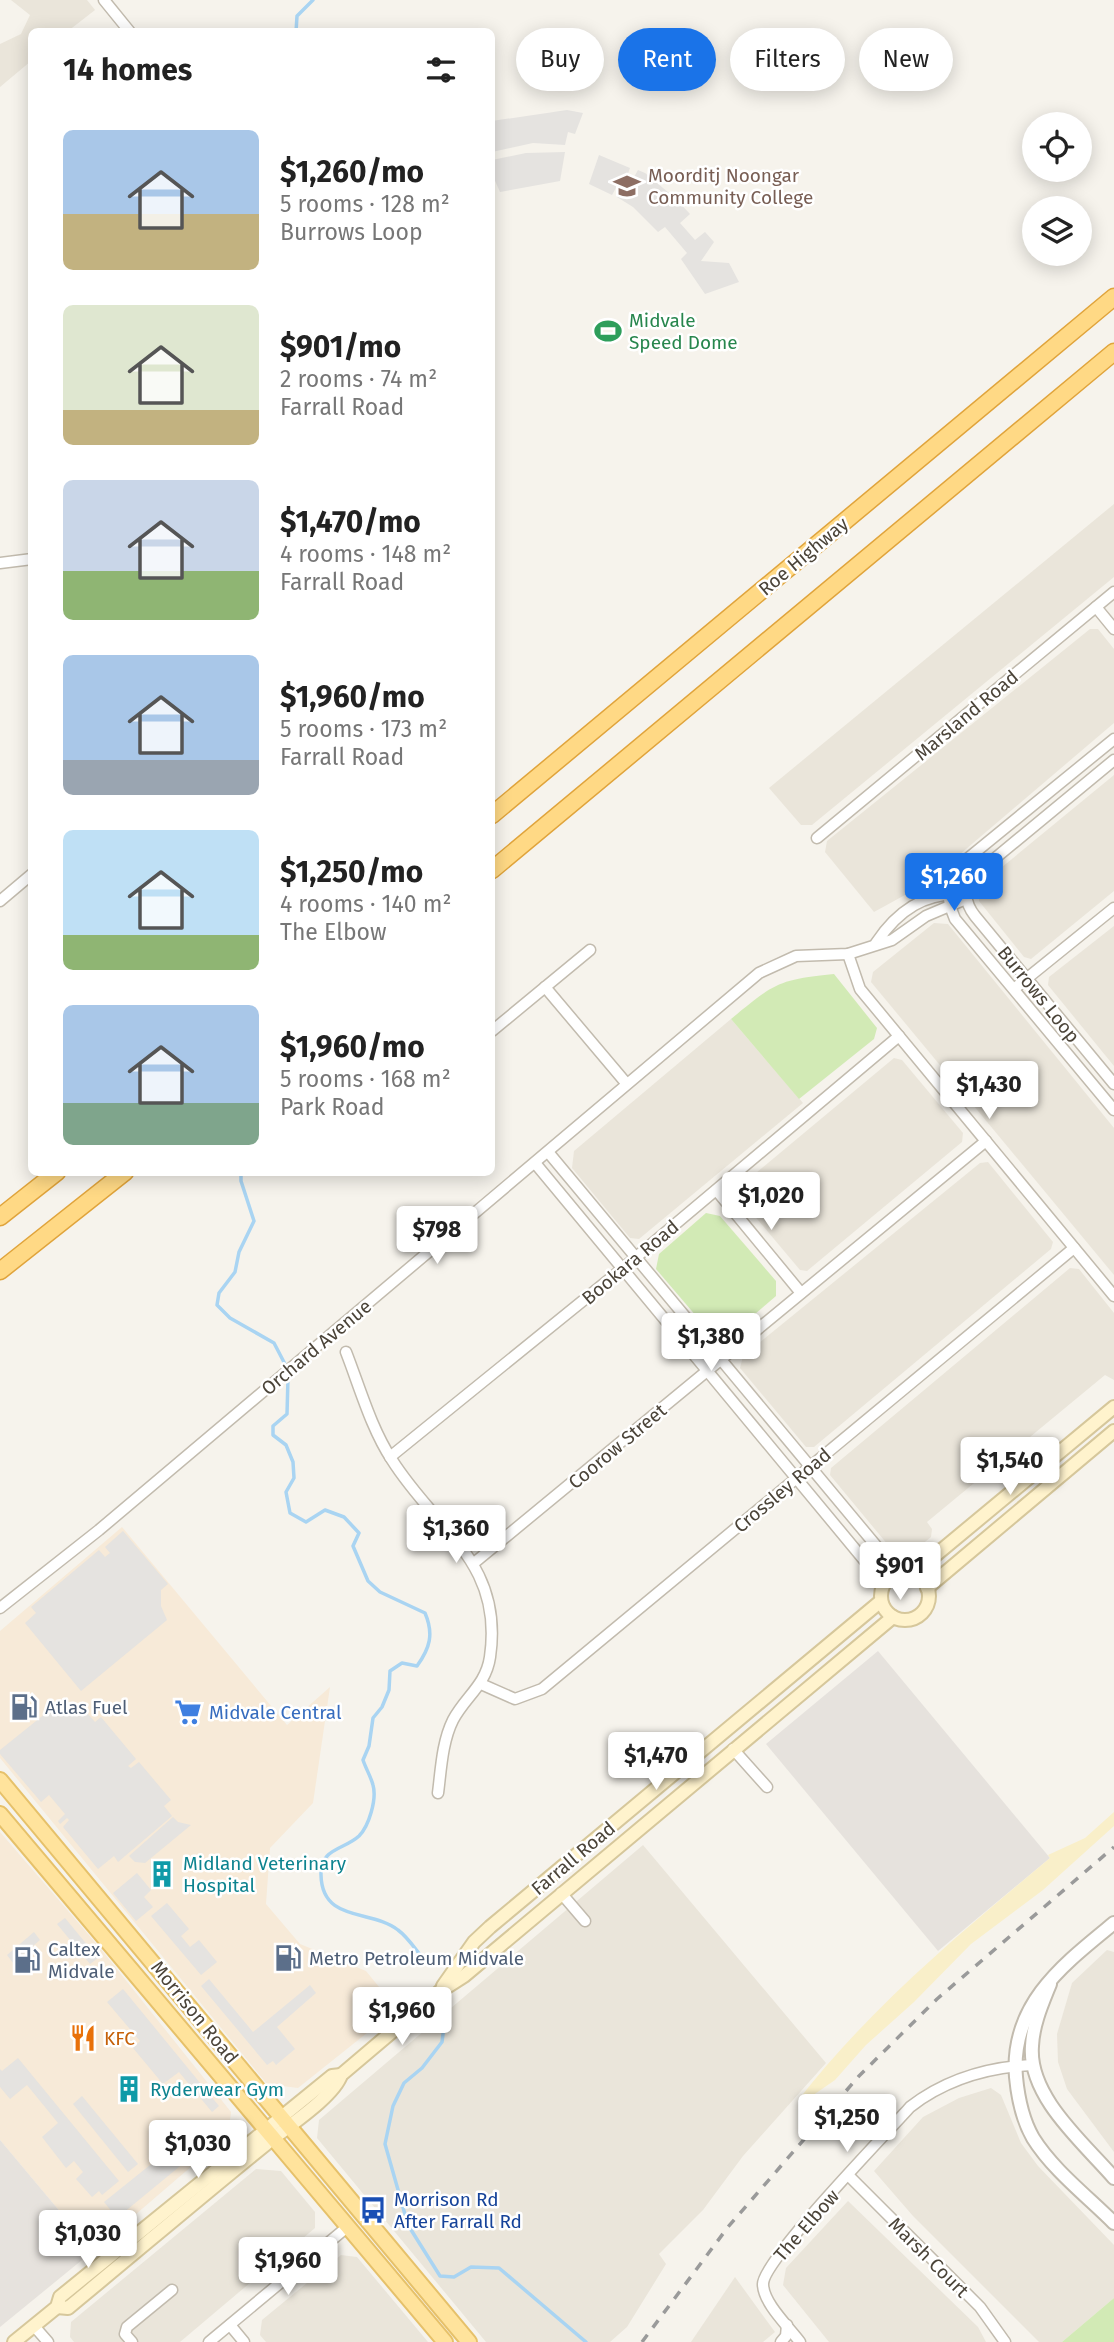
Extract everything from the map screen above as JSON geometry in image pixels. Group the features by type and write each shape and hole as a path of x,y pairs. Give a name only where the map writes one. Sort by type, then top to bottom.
{"highway":[{"name":"Roe Highway","path":"495,813 1114,297"},
{"path":"495,868 1114,352"},
{"path":"0,1217 52,1176"},
{"path":"0,1271 120,1176"}],"main road":[{"path":"914,1573 928,1588 928,1605 919,1616 905,1620 893,1617 881,1601 882,1587 888,1578 898,1572 914,1573 1114,1407"},
{"path":"928,1588 1114,1431"},
{"name":"Farrall Road","path":"439,1992 481,1936 881,1601"},
{"name":"Farrall Road","path":"14,2342 57,2307 68,2308 285,2122 332,2076 341,2075 439,1992 464,1976 561,1892 893,1617"},
{"path":"853,1624 866,1639"},
{"name":"Morrison Road","path":"0,1780 469,2342"},
{"path":"647,1796 660,1811"},
{"name":"Morrison Road","path":"0,1814 346,2228 445,2342"},
{"path":"595,1839 608,1854"},
{"path":"532,1892 544,1907"},
{"path":"481,1936 495,1948"}],"street":[{"path":"104,0 128,28"},
{"path":"0,563 28,560"},
{"name":"Marsland Road","path":"817,838 1114,592"},
{"path":"1096,607 1114,629"},
{"path":"947,893 950,878 956,868 1114,739"},
{"path":"965,897 976,874 1114,760"},
{"path":"1075,770 1086,783"},
{"path":"1026,811 1037,824"},
{"path":"981,847 992,860"},
{"path":"0,901 28,877"},
{"name":"Orchard Avenue","path":"876,943 887,926 916,902 947,893 965,897"},
{"name":"Burrows Loop","path":"947,893 955,919 1114,1110"},
{"name":"Orchard Avenue","path":"0,1608 99,1530 548,1152 626,1083 770,966 796,956 848,954 897,938 926,916 965,897"},
{"name":"Burrows Loop","path":"965,897 968,907 1112,1082"},
{"path":"1015,988 1114,908"},
{"path":"495,1029 590,950"},
{"path":"848,954 860,989 1114,1296"},
{"path":"545,987 626,1083"},
{"path":"1059,1044 1072,1033"},
{"name":"Bookara Road","path":"390,1457 411,1443 717,1191 900,1036"},
{"path":"1098,1091 1112,1082"},
{"name":"Coorow Street","path":"474,1563 986,1141"},
{"path":"548,1152 898,1572"},
{"path":"535,1163 844,1536 882,1587"},
{"path":"717,1191 801,1293"},
{"name":"Crossley Road","path":"481,1684 515,1699 542,1689 1074,1248"},
{"path":"665,1321 679,1311"},
{"path":"346,1352 390,1457 474,1563 484,1581 490,1609 490,1659 481,1684 452,1721 438,1793"},
{"path":"753,1427 766,1415"},
{"path":"844,1536 857,1525"},
{"path":"733,1749 767,1787"},
{"path":"561,1892 585,1921"},
{"path":"1114,1923 1053,1977 1028,2008 1016,2045 1015,2066 1023,2117 1033,2137 1048,2158 1114,2223"},
{"path":"1053,1977 1035,2024 1031,2050 1033,2065 1049,2100 1114,2178"},
{"name":"The Elbow","path":"800,2342 766,2295 764,2275 910,2107 926,2095 980,2073 1033,2065"},
{"name":"Marsh Court","path":"849,2176 979,2307 1005,2342"},
{"path":"209,2342 346,2228"},
{"path":"132,2342 125,2334 127,2327 172,2290"},
{"path":"781,2342 786,2336 787,2324"},
{"path":"230,2325 244,2342"},
{"path":"34,2326 48,2342"}],"shaded area":[{"path":"11,0 87,0 95,10 72,28 28,28 28,64 0,87 0,44 21,34 30,15"},
{"path":"567,110 583,113 575,134 568,132 565,145 533,143 495,151 495,121"},
{"path":"565,152 560,181 500,192 495,181 495,159 526,153"},
{"path":"599,155 630,168 627,176 633,179 638,170 645,173 675,198 690,214 680,223 695,240 705,232 714,242 701,261 729,263 739,282 705,294 681,259 687,253 665,227 658,232 633,207 617,197 621,187 617,186 612,195 589,184"},
{"path":"1114,504 1114,577 812,825 801,825 769,788"},
{"path":"1090,629 1098,629 1114,649 1114,723 925,884 874,912 825,852 827,841"},
{"path":"1114,775 1114,891 1031,959 1024,957 979,901 979,886"},
{"path":"934,923 948,924 1114,1128 1114,1275 871,982 873,972"},
{"path":"1114,926 1114,1066 1048,985 1049,977"},
{"path":"731,1019 803,1103 639,1239 630,1238 572,1168 574,1151"},
{"path":"894,1058 902,1060 963,1133 962,1142 807,1271 800,1270 737,1195 738,1188"},
{"path":"988,1162 1053,1242 1051,1249 814,1447 806,1447 740,1368 743,1356 980,1163"},
{"path":"1070,1268 1079,1269 1114,1313 1114,1380 1105,1375 927,1522 932,1529 931,1537 910,1554 893,1551 830,1475 831,1468"},
{"path":"122,1527 287,1725 330,1687 313,1803 270,1848 266,1904 300,1944 366,1971 397,2009 298,2088 267,2084 0,1758 0,1631"},
{"path":"123,1531 168,1584 161,1590 161,1606 167,1620 81,1691 25,1623 36,1613 31,1607 99,1550 105,1557 110,1553 105,1547"},
{"path":"878,1651 1050,1858 938,1951 766,1744"},
{"path":"56,1705 80,1705 95,1722 101,1717 136,1759 128,1766 131,1768 139,1762 171,1800 164,1806 172,1816 118,1862 114,1856 98,1869 63,1827 69,1820 67,1818 60,1824 58,1821 65,1814 49,1795 41,1802 0,1754 0,1750"},
{"path":"173,1817 178,1822 191,1825 145,1863 135,1862 129,1856"},
{"path":"0,1832 100,1948 231,2112 228,2135 93,2251 0,2140"},
{"path":"643,1845 826,2063 743,2156 703,2210 659,2254 666,2264 627,2327 610,2342 486,2342 317,2138 319,2120"},
{"path":"137,1873 151,1890 144,1897 153,1907 136,1921 113,1893"},
{"path":"167,1903 189,1929 181,1936 190,1947 199,1940 217,1962 201,1975 151,1916"},
{"path":"65,1918 98,1958 90,1964 57,1924"},
{"path":"34,1932 40,1940 13,1963 7,1955"},
{"path":"1107,1950 1114,1952 1114,2152 1067,2089 1058,2062 1057,2034 1072,1983"},
{"path":"209,1979 253,2032 310,1985 316,1993 277,2027 295,2049 276,2065 273,2061 267,2065 201,1986"},
{"path":"123,1989 219,2106 212,2112 179,2072 163,2084 133,2048 140,2041 107,2002"},
{"path":"18,2058 119,2181 102,2195 99,2191 92,2197 76,2179 83,2172 74,2161 66,2168 42,2137 58,2123 27,2085 10,2099 0,2087 0,2069 2,2071"},
{"path":"991,2088 1001,2095 1021,2143 1038,2166 1114,2245 1114,2298 1062,2342 1039,2342 913,2216 874,2171 923,2117 959,2098"},
{"path":"82,2096 138,2164 128,2172 73,2104"},
{"path":"179,2128 185,2135 189,2132 202,2148 117,2218 104,2202 165,2153 158,2144"},
{"path":"0,2140 93,2251 0,2327"},
{"path":"256,2169 281,2171 315,2212 315,2228 180,2342 74,2342 70,2337 71,2322"},
{"path":"848,2201 978,2327 986,2342 829,2342 783,2285 786,2268"},
{"path":"341,2255 357,2257 428,2342 266,2342 260,2335 262,2320"},
{"path":"735,2277 775,2332 763,2342 691,2342"}],"green space":[{"path":"834,974 877,1028 874,1039 799,1099 731,1019 778,985 800,978"},
{"path":"706,1213 720,1216 776,1281 776,1296 725,1340 714,1337 656,1269 659,1254"},
{"path":"1114,2298 1114,2342 1062,2342"}],"sand":[{"path":"1114,1812 1114,1826 1043,1890 971,1944 914,2002 866,2045 835,2080 809,2098 799,2099 856,2033 918,1972 1050,1858 1048,1855 1085,1838"}],"waterway":[{"path":"296,28 297,16 313,0"},
{"path":"241,1176 254,1221 239,1252 235,1272 219,1293 217,1305 230,1318 274,1343 286,1366"},
{"path":"288,1378 287,1414 273,1426 273,1435 286,1445 293,1462 294,1478 286,1492 290,1513 306,1522 325,1510 344,1517 359,1533 353,1546 368,1581 380,1592 425,1613 430,1634 428,1647 417,1666 402,1663 390,1671 389,1690 382,1707 373,1718 369,1746 363,1760 374,1791 371,1812 359,1836 324,1859 321,1875 324,1890 330,1901 339,1908 375,1919 398,1930 426,1962"},
{"path":"445,2019 442,2042 422,2068 404,2083 393,2106 385,2144 408,2225 440,2276 454,2277 471,2267 499,2268 586,2342"}],"railway":[{"path":"642,2342 728,2227 859,2076 937,1999 1114,1847"}],"place":[{"name":"Moorditj Noongar Community College","path":"627,186"},
{"name":"Midvale Speed Dome","path":"608,331"},
{"name":"Atlas Fuel","path":"24,1707"},
{"name":"Midvale Central","path":"188,1712"},
{"name":"Midland Veterinary Hospital","path":"162,1874"},
{"name":"Metro Petroleum Midvale","path":"288,1958"},
{"name":"Caltex Midvale","path":"27,1960"},
{"name":"KFC","path":"83,2038"},
{"name":"Ryderwear Gym","path":"129,2089"},
{"name":"Morrison Rd After Farrall Rd","path":"373,2210"}]}
